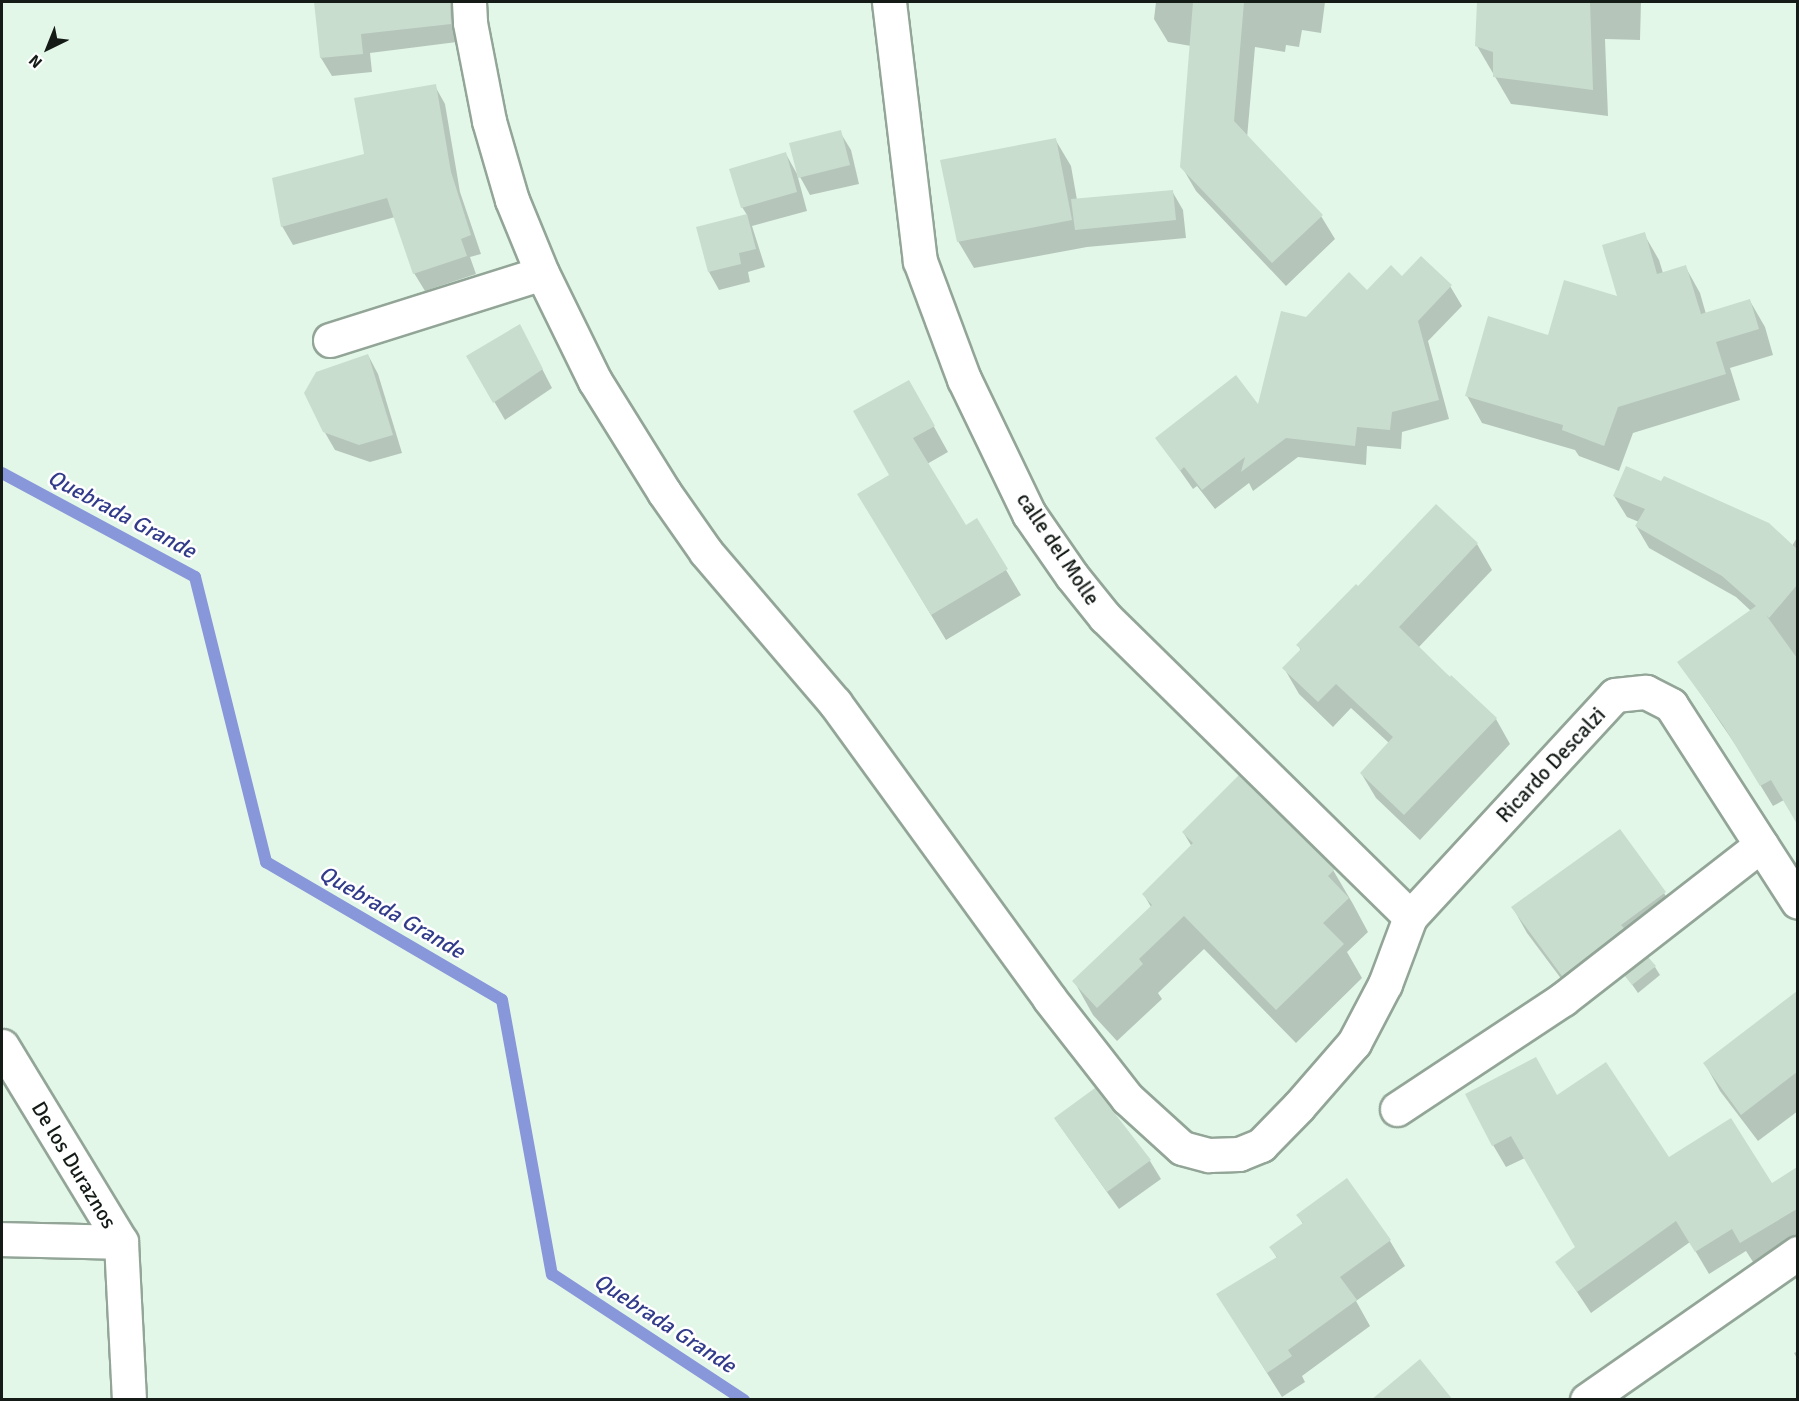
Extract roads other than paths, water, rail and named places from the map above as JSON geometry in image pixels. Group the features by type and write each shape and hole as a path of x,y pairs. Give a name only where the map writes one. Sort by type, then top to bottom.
{"street":[{"path":"469,2 470,23 489,121 512,200 542,273 595,381 664,492 706,552 835,703 1043,989 1120,1089 1157,1127 1182,1148 1209,1155 1239,1154 1261,1145 1354,1042 1385,984 1410,917"},
{"name":"calle del Molle","path":"889,2 920,261 964,378 1029,514 1072,576 1105,617 1410,917"},
{"path":"330,340 542,273"},
{"name":"Ricardo Descalzi","path":"1410,917 1615,695 1646,692 1671,705 1797,902"},
{"path":"1397,1109 1563,999 1761,845"},
{"name":"De los Duraznos","path":"2,1046 121,1242 129,1400"},
{"path":"2,1239 121,1242"},
{"path":"1587,1400 1797,1252"}],"waterway":[{"name":"Quebrada Grande","path":"2,473 195,577 266,862 502,1000 552,1274 744,1400"}]}
